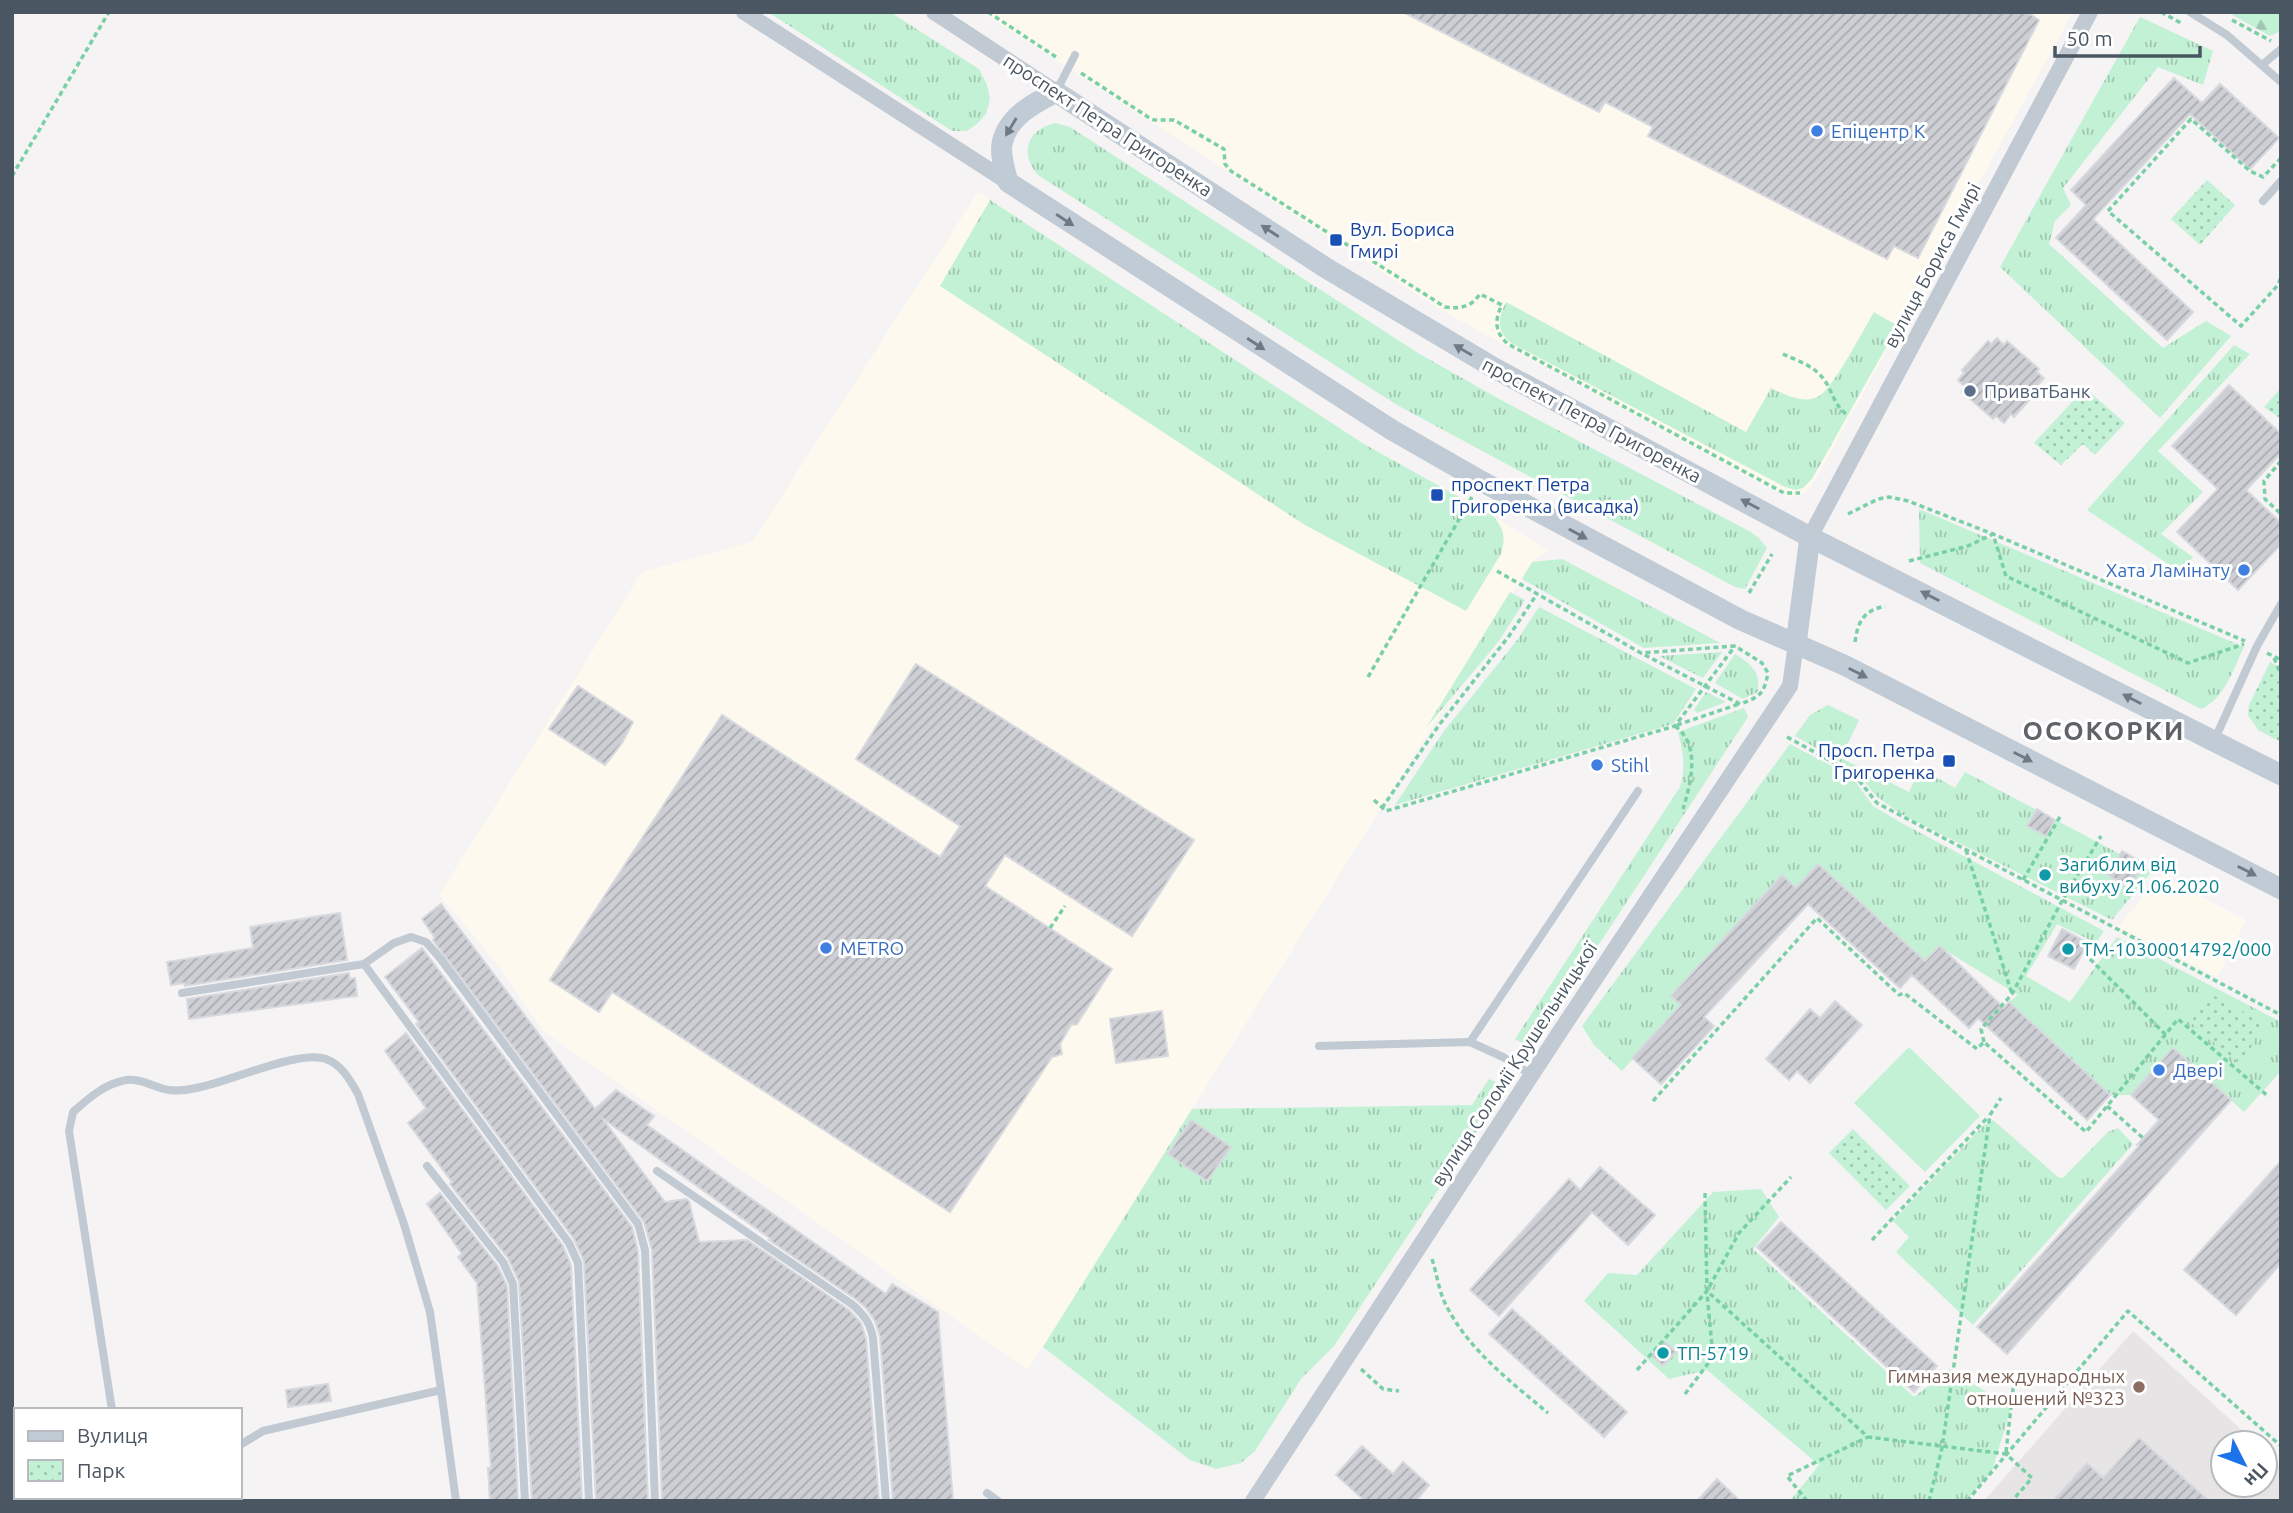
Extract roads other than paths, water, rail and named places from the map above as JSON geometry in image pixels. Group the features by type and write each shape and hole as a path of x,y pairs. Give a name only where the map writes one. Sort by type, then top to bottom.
{"street":[{"path":"744,12 1345,401 1481,481 1741,620 1844,665 2281,889"},
{"name":"проспект Петра Григоренка","path":"934,12 1326,268 1429,330 1810,537 2281,775"},
{"name":"вулиця Бориса Гмирі","path":"1810,537 2090,12"},
{"path":"1008,183 1002,144 1007,131 1016,117 1032,104 1056,92"},
{"path":"1796,645 1810,537"},
{"name":"вулиця Соломії Крушельницької","path":"1253,1501 1790,687 1796,645"}],"lane":[{"path":"2190,12 2227,35 2281,82"},
{"path":"2262,65 2279,45"},
{"path":"1056,92 1074,55"},
{"path":"2263,201 2281,181"},
{"path":"2214,741 2257,646 2281,604"},
{"path":"1470,1042 1637,791"},
{"path":"182,993 364,964 394,943 411,937 426,943 440,958 638,1224 645,1250 655,1501"},
{"path":"364,964 569,1243 578,1263 589,1501"},
{"path":"1319,1046 1470,1042 1503,1057 1532,1075"},
{"path":"112,1408 69,1131 72,1112 95,1093 122,1081 142,1080 169,1090 195,1088 304,1057 325,1059 339,1067 358,1094 404,1224 430,1311 456,1501"},
{"path":"427,1166 503,1262 513,1284 525,1501"},
{"path":"657,1171 853,1305 865,1316 871,1325 873,1338 886,1501"},
{"path":"242,1445 262,1431 440,1390"},
{"path":"987,1493 998,1501"}],"place":[{"name":"Епіцентр К","path":"1817,131"},
{"name":"Вул. Бориса Гмирі","path":"1336,240"},
{"name":"ПриватБанк","path":"1970,391"},
{"name":"проспект Петра Григоренка (висадка)","path":"1437,495"},
{"name":"Хата Ламінату","path":"2244,570"},
{"name":"Просп. Петра Григоренка","path":"1949,761"},
{"name":"Stihl","path":"1597,765"},
{"name":"Загиблим від вибуху 21.06.2020","path":"2045,875"},
{"name":"METRO","path":"826,948"},
{"name":"ТМ-10300014792/000","path":"2068,949"},
{"name":"Двері","path":"2159,1070"},
{"name":"ТП-5719","path":"1663,1353"},
{"name":"Гимназия международных отношений №323","path":"2139,1387"}],"district":[{"name":"ОСОКОРКИ","path":"2104,731"}]}
